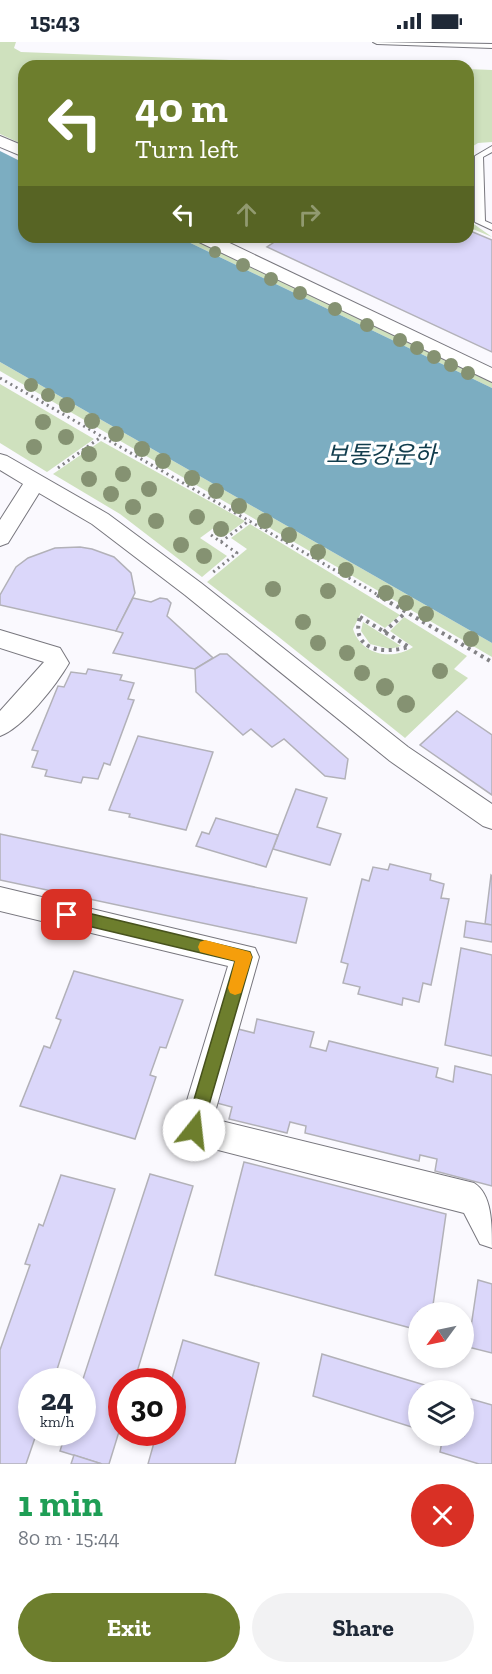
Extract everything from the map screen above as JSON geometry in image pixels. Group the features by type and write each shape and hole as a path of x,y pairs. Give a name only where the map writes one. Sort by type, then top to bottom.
{"street":[{"path":"0,141 18,149"},
{"path":"215,243 492,376"},
{"path":"0,461 100,519 193,589 399,754 492,818"},
{"path":"0,538 35,482"},
{"path":"0,639 52,654 57,663 20,708 0,726"},
{"path":"0,899 244,957 194,1130 474,1199 492,1232"}],"lane":[{"path":"377,42 492,46"},
{"path":"492,149 479,156 480,222 492,227"}],"path":[{"path":"0,378 250,520 492,662"},
{"path":"56,469 101,437"},
{"path":"221,542 250,520"},
{"path":"193,589 237,553 211,535"},
{"path":"384,632 405,613"},
{"path":"360,617 384,632 409,647 400,651 378,651 361,640 357,632 360,617"}],"green space":[{"path":"0,42 16,42 14,48 21,52 228,60 18,60 18,142 0,134"},
{"path":"474,69 492,70 492,142 474,146"},
{"path":"474,224 492,237 474,230"},
{"path":"190,243 205,243 492,381 492,388"},
{"path":"0,362 492,643 492,657 0,371"},
{"path":"0,384 94,439 47,472 0,443"},
{"path":"101,441 245,521 226,535 215,527 200,538 227,556 202,577 120,514 53,474"},
{"path":"250,524 400,615 385,628 361,613 353,629 357,638 370,650 396,654 413,647 390,631 404,617 467,656 454,669 468,678 405,738 207,582 247,549 231,538"},
{"path":"363,622 401,646 390,649 370,644 361,631"}],"water":[{"name":"보통강운하","path":"0,151 18,160 18,243 190,243 492,388 492,643 0,362"}],"building":[{"path":"474,232 492,240 492,352 267,247 273,243 474,243"},
{"path":"80,547 114,557 131,573 135,593 116,631 0,605 0,595 16,567 28,558 55,548"},
{"path":"133,598 151,602 160,598 167,599 171,603 167,616 213,658 195,669 113,653 123,633 116,631"},
{"path":"220,654 227,654 348,759 345,779 325,776 284,739 272,747 251,729 243,735 196,692 195,669"},
{"path":"88,669 122,675 120,680 134,683 128,699 134,700 110,765 104,763 98,779 83,777 81,783 45,776 47,770 32,767 38,751 32,750 58,686 64,687 71,672 86,674"},
{"path":"457,711 492,735 492,795 420,745"},
{"path":"138,736 213,752 186,830 109,810"},
{"path":"296,789 327,798 317,827 341,834 330,865 273,849"},
{"path":"216,818 278,835 266,867 196,846 202,832 209,834"},
{"path":"0,834 307,898 296,943 0,880"},
{"path":"390,864 431,874 430,880 444,884 441,898 449,899 431,985 423,983 419,1002 403,998 402,1005 358,994 360,987 343,983 348,964 341,962 362,879 369,881 373,867 388,870"},
{"path":"492,876 492,925 485,924"},
{"path":"466,921 492,925 492,942 464,937"},
{"path":"461,948 492,955 492,1056 445,1045"},
{"path":"74,971 183,1000 166,1048 160,1047 150,1075 156,1077 135,1139 20,1106 44,1046 50,1048 61,1020 56,1018"},
{"path":"257,1019 314,1032 310,1047 326,1051 329,1041 438,1068 436,1077 453,1082 455,1066 492,1075 492,1186 435,1171 437,1159 420,1155 419,1161 305,1133 306,1126 290,1122 287,1133 229,1119 232,1107 213,1102 234,1028 254,1033"},
{"path":"244,1162 446,1214 433,1302 408,1302 408,1327 215,1275"},
{"path":"150,1174 193,1186 138,1368 108,1368 108,1446 115,1446 109,1464 60,1451 62,1446 96,1446 96,1368 87,1368"},
{"path":"61,1175 115,1189 57,1368 18,1368 18,1446 32,1446 26,1464 0,1464 0,1350 30,1265 25,1264 39,1224 43,1226"},
{"path":"478,1280 492,1284 492,1353 474,1348 474,1307"},
{"path":"183,1340 259,1363 235,1464 148,1464 153,1446 186,1446 186,1368 175,1368"},
{"path":"322,1354 408,1380 408,1426 313,1396"},
{"path":"474,1400 492,1405 492,1464 479,1464 440,1452 441,1446 474,1446"},
{"path":"74,1455 102,1464 71,1464"}],"slow traffic":[{"path":"205,947 244,957 235,988"}],"route":[{"path":"67,915 244,957 194,1130"}]}
